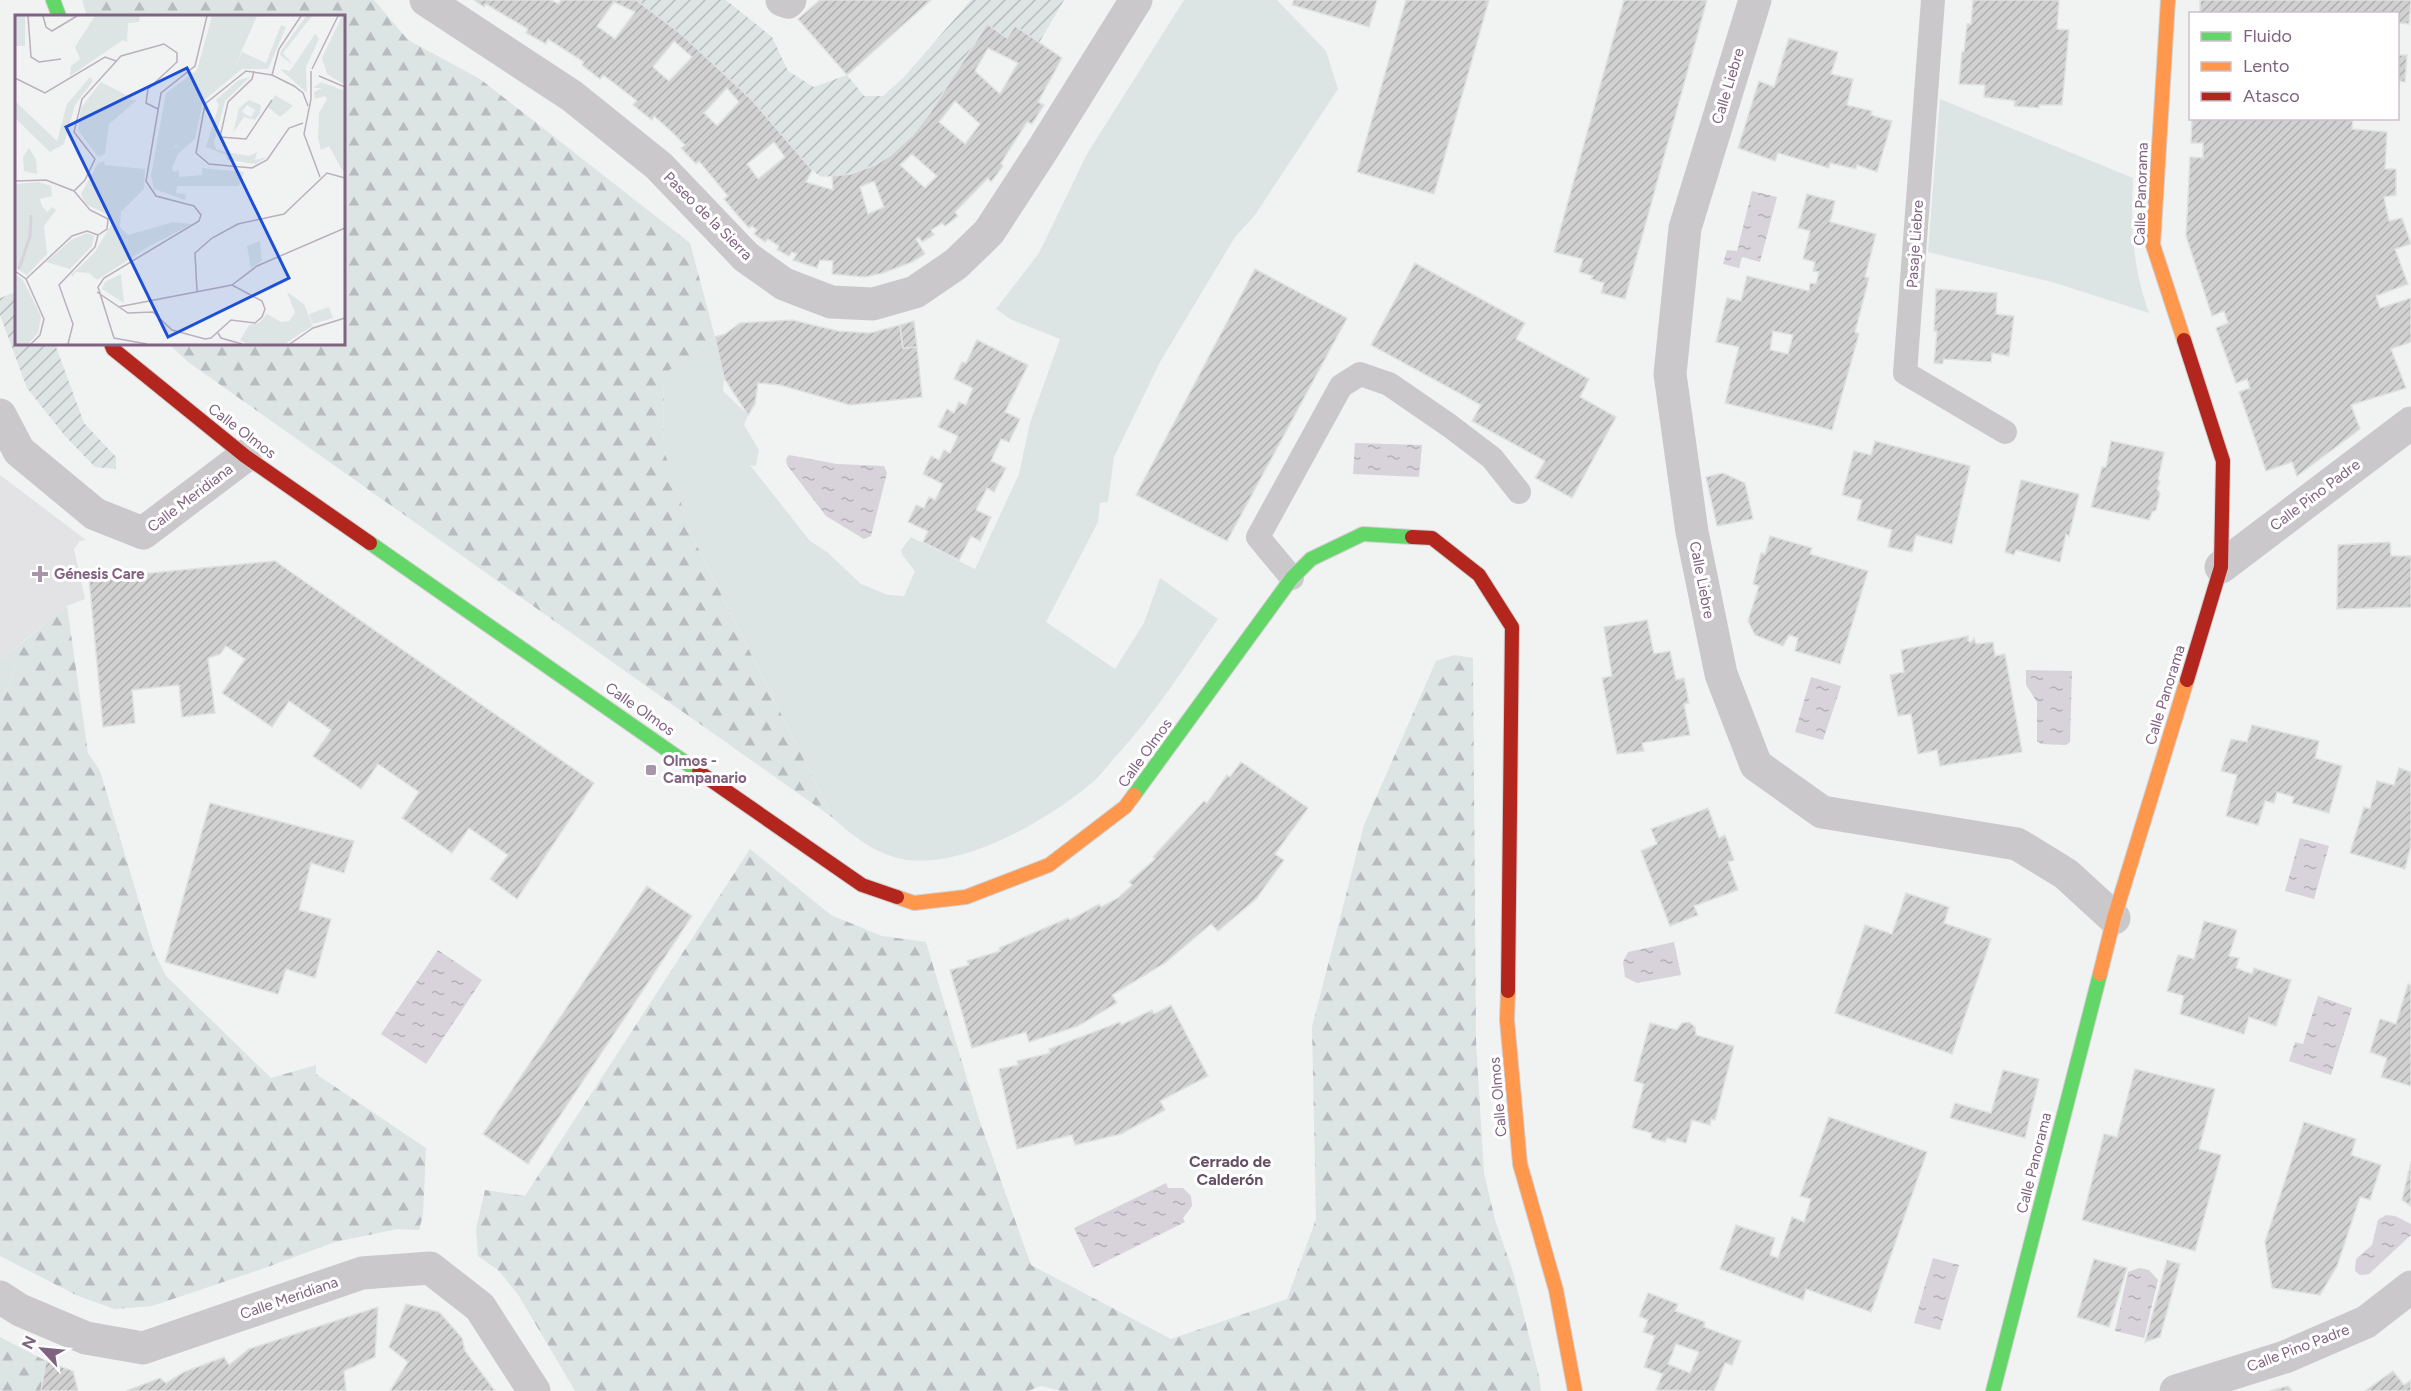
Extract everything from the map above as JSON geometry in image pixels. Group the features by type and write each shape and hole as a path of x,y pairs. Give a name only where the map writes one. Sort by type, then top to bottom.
{"street":[{"path":"53,0 58,15"},
{"name":"Paseo de la Sierra","path":"426,0 572,96 659,166 746,257 784,284 831,302 873,304 915,292 956,264 989,232 1136,0"},
{"path":"782,0 788,2 790,0"},
{"name":"Calle Liebre","path":"1755,0 1685,228 1670,374 1692,532 1721,674 1756,765 1822,812 2018,844 2066,874 2114,918"},
{"name":"Calle Panorama","path":"1994,1391 2114,918 2221,567 2223,461 2153,245 2168,0"},
{"name":"Calle Olmos","path":"111,345 113,349 245,456 862,885 914,903 966,897 1048,865 1125,807 1292,578 1311,559 1363,534 1431,538 1479,575 1512,627 1509,1042 1520,1164 1556,1290 1575,1391"},
{"name":"Calle Meridiana","path":"0,415 19,451 95,514 142,533 245,456"},
{"name":"Calle Pino Padre","path":"2221,567 2411,423"},
{"name":"Calle Meridiana","path":"0,1297 20,1310 86,1338 143,1348 362,1274 430,1268 480,1306 534,1391"},
{"name":"Calle Pino Padre","path":"2175,1391 2285,1357 2366,1322 2411,1287"}],"lane":[{"name":"Pasaje Liebre","path":"1933,0 1905,373 2005,432"},
{"path":"1292,578 1258,537 1341,386 1360,374 1389,384 1450,426 1492,458 1519,492"}],"shaded area":[{"name":"Génesis Care","path":"0,475 86,540 80,541 74,549 85,599 67,606 0,660"}],"green space":[{"path":"82,0 374,0 408,40 480,79 690,243 715,337 664,374 663,447 691,534 833,818 188,362 170,345 345,345 345,15 87,15"},
{"path":"636,0 726,0 772,37 788,71 814,87 847,75 864,96 883,96 904,77 971,0 1064,0 1039,43 1015,26 1007,38 987,24 938,103 908,140 871,166 848,174 821,177 812,170 752,100 681,34"},
{"path":"1184,0 1277,0 1326,51 1338,89 1255,215 1235,237 1160,362 1114,457 1108,502 1100,503 1098,522 1046,622 1115,669 1144,623 1160,578 1218,619 1145,722 1097,778 1076,796 1030,826 978,850 926,861 902,859 882,853 864,843 833,818 691,534 663,447 664,374 715,337 724,378 723,391 748,415 744,425 759,450 756,466 750,465 810,541 827,552 861,584 888,595 904,596 915,571 901,550 911,537 975,569 1019,474 1030,423 1060,339 1010,319 996,309 1039,253 1087,154"},
{"path":"1940,99 2133,178 2134,247 2139,279 2149,313 2052,282 1928,252"},
{"path":"15,292 15,345 55,345 84,423 116,457 116,469 95,467 65,436 27,388 0,315 0,298"},
{"path":"67,606 88,753 100,771 154,952 166,976 271,1078 316,1065 316,1074 426,1148 423,1215 419,1230 398,1229 335,1242 152,1306 114,1309 78,1296 0,1256 0,709 23,642"},
{"path":"23,642 0,709 0,660"},
{"path":"1454,655 1473,658 1476,1041 1484,1173 1495,1220 1513,1272 1541,1391 1061,1391 1041,1386 1028,1391 575,1391 519,1296 499,1271 478,1256 476,1229 485,1190 525,1196 750,849 831,915 882,936 926,942 979,1119 1031,1265 1171,1339 1287,1299 1316,1219 1312,1027 1364,825 1436,661"},
{"path":"0,1337 46,1361 41,1391 0,1391"}],"water":[{"path":"1752,191 1777,197 1760,262 1742,257 1739,268 1723,264 1727,250 1737,251"},
{"path":"1355,443 1422,445 1419,477 1353,474"},
{"path":"789,455 837,464 884,466 887,473 871,536 864,539 826,516 787,465 786,459"},
{"path":"2026,670 2072,671 2070,742 2066,745 2041,744 2037,741 2037,702 2026,685"},
{"path":"1811,677 1841,686 1823,740 1795,732"},
{"path":"2300,838 2329,846 2314,899 2285,891"},
{"path":"1674,942 1681,975 1637,983 1625,977 1623,962 1628,952"},
{"path":"438,950 482,980 426,1064 381,1034"},
{"path":"2318,996 2352,1008 2331,1075 2289,1061 2295,1042 2303,1044"},
{"path":"1166,1183 1168,1188 1183,1188 1191,1196 1192,1206 1183,1218 1185,1222 1093,1268 1074,1228"},
{"path":"2386,1215 2395,1216 2411,1224 2411,1235 2369,1274 2360,1275 2355,1271 2356,1259 2372,1245 2378,1220"},
{"path":"1933,1258 1959,1265 1940,1330 1914,1323"},
{"path":"2139,1268 2149,1270 2158,1280 2144,1338 2115,1331 2128,1272"}],"building":[{"path":"474,0 551,0 559,4 561,0 636,0 681,34 752,100 812,170 806,182 833,190 832,176 851,174 875,165 890,156 913,135 930,113 987,24 1007,38 1015,26 1062,58 1038,102 1044,105 1032,124 1027,122 1001,163 1003,166 991,182 988,178 955,212 958,216 945,226 942,223 931,230 934,235 922,242 919,237 916,239 925,254 912,262 865,277 832,274 833,261 820,260 817,268 793,260 797,254 792,252 789,256 777,250 779,246 768,239 765,242 754,234 757,230 752,226 749,228 724,199 728,196 699,161 696,164 681,148 685,145 654,116 652,120 633,105 637,101 603,75 600,79 582,65 584,62 548,39 546,44 526,33 528,29 486,4 484,7","holes":["614,2 635,12 615,39 597,26","674,41 692,57 669,81 653,67","988,48 1018,63 1000,94 975,71","727,88 739,102 717,126 704,113","955,101 980,124 965,144 939,122","774,142 785,157 758,179 747,164","912,154 937,176 925,188 900,165","874,181 884,207 868,214 860,187"]},
{"path":"820,0 931,0 847,75 798,19"},
{"path":"1294,0 1377,0 1369,27 1292,5"},
{"path":"1406,0 1489,0 1434,194 1357,172"},
{"path":"1624,0 1707,0 1625,299 1601,293 1604,283 1591,279 1593,276 1579,272 1583,259 1554,252"},
{"path":"1973,0 2059,0 2057,29 2069,30 2062,105 2039,105 2039,108 2014,106 2015,101 1984,97 1985,85 1959,84 1962,52 1964,52 1967,24 1971,24"},
{"path":"2200,0 2411,0 2409,24 2399,23 2399,12 2200,12"},
{"path":"1789,38 1838,52 1831,74 1853,79 1847,105 1872,111 1871,115 1892,121 1877,172 1857,165 1856,169 1830,163 1829,168 1778,153 1775,161 1738,148 1759,81 1774,87"},
{"path":"2399,55 2407,55 2405,82 2399,81"},
{"path":"2192,120 2353,120 2352,129 2387,132 2385,169 2396,169 2396,195 2384,197 2389,221 2402,218 2411,244 2395,249 2408,284 2376,296 2380,308 2411,298 2411,342 2391,349 2406,388 2351,405 2360,429 2297,476 2292,462 2266,471 2239,392 2250,388 2247,379 2236,383 2216,328 2228,323 2224,311 2212,316 2186,236 2190,157 2203,158 2203,143 2191,143"},
{"path":"1807,194 1835,201 1830,222 1876,234 1865,277 1869,278 1855,332 1859,334 1832,430 1725,403 1739,347 1716,342 1727,298 1741,301 1747,276 1809,291 1810,283 1816,284 1819,272 1813,271 1815,262 1803,259 1810,231 1798,228","holes":["1773,331 1793,335 1788,354 1770,350"]},
{"path":"1415,263 1525,323 1516,339 1589,379 1580,397 1616,417 1572,498 1535,478 1545,461 1472,421 1481,405 1371,345"},
{"path":"1255,269 1347,318 1227,541 1136,495"},
{"path":"1936,289 1997,293 1996,314 2014,316 2009,356 1992,353 1991,362 1944,359 1942,364 1934,363 1937,331 1934,331"},
{"path":"792,320 838,331 870,333 900,325 903,348 917,347 922,397 850,405 780,385 758,383 755,404 748,415 724,378 715,337 725,334 740,323"},
{"path":"914,321 917,347 903,348 900,325"},
{"path":"977,340 1028,365 1005,412 1020,419 1009,442 1001,439 991,461 1006,468 994,492 987,488 976,510 991,517 980,541 971,536 959,560 923,542 928,531 908,522 916,505 924,508 929,497 935,500 943,484 923,474 931,456 939,460 944,450 950,453 958,436 938,427 947,409 954,413 959,402 966,405 973,388 954,379 962,362 966,363"},
{"path":"1875,441 1970,466 1952,544 1916,535 1912,552 1888,547 1892,530 1857,520 1862,500 1842,495 1854,451 1871,455"},
{"path":"2111,441 2164,452 2157,489 2160,493 2156,510 2152,512 2149,520 2091,507 2102,467 2106,467"},
{"path":"1723,473 1745,483 1753,519 1717,526 1706,477"},
{"path":"2021,480 2079,494 2060,562 2016,550 2014,555 2005,552"},
{"path":"1770,536 1812,548 1810,554 1868,571 1840,664 1795,651 1798,638 1789,635 1783,646 1755,635 1748,621 1759,586 1753,584 1761,553 1765,554"},
{"path":"2390,542 2391,556 2411,556 2411,607 2337,609 2338,545"},
{"path":"275,561 594,783 517,899 490,879 508,855 469,828 452,853 402,818 419,792 378,764 361,789 313,756 331,730 289,701 272,727 222,693 245,659 226,646 220,654 208,658 215,713 182,717 179,685 132,690 135,723 103,727 89,579"},
{"path":"1647,620 1654,654 1670,651 1676,680 1684,678 1689,703 1684,704 1690,735 1642,743 1644,751 1617,754 1602,678 1612,676 1604,627"},
{"path":"1968,636 1968,641 1971,642 1974,638 1976,644 1993,642 1995,656 2005,654 2022,752 1940,766 1937,750 1918,754 1911,714 1898,716 1890,675 1904,672 1901,650"},
{"path":"2252,725 2319,741 2315,758 2342,766 2329,813 2292,803 2294,797 2277,792 2274,803 2265,801 2258,825 2226,816 2237,775 2221,771 2231,739 2247,742"},
{"path":"1241,762 1308,808 1275,854 1284,860 1256,899 1218,931 1211,924 1165,963 1112,995 1117,1003 1078,1026 1029,1042 1026,1032 972,1048 950,970 969,965 967,961 1000,951 999,948 1068,918 1070,920 1099,904 1101,907 1118,898 1132,885 1129,882 1155,859 1153,857 1204,801 1207,803 1227,775 1230,777"},
{"path":"2399,768 2411,772 2411,845 2405,869 2350,853 2364,807 2370,809 2377,781 2394,785"},
{"path":"210,803 354,841 344,873 311,863 299,910 331,919 315,978 286,969 278,994 165,962"},
{"path":"1708,808 1719,838 1725,835 1734,860 1728,862 1738,890 1694,906 1698,915 1670,926 1641,851 1657,844 1651,829"},
{"path":"647,886 692,916 528,1164 483,1134"},
{"path":"1906,893 1949,907 1944,923 1991,939 1952,1054 1835,1013 1865,925 1892,934"},
{"path":"2204,921 2237,930 2229,956 2239,958 2236,968 2252,974 2254,968 2291,980 2276,1026 2249,1017 2244,1034 2180,1014 2184,996 2167,991 2178,955 2194,959"},
{"path":"2408,984 2411,985 2411,1086 2381,1077 2387,1058 2370,1052 2380,1019 2396,1024"},
{"path":"1171,1005 1208,1076 1160,1101 1165,1110 1121,1134 1075,1145 1072,1135 1017,1149 999,1069 1018,1065 1017,1061 1050,1053 1049,1049 1120,1022 1121,1025 1152,1010 1154,1014"},
{"path":"1689,1022 1695,1027 1696,1035 1734,1046 1715,1120 1711,1119 1710,1125 1692,1120 1686,1143 1667,1138 1665,1142 1651,1138 1652,1133 1632,1128 1644,1084 1634,1081 1650,1023 1677,1030 1682,1023"},
{"path":"2135,1069 2215,1089 2199,1149 2221,1155 2195,1251 2082,1220 2104,1134 2117,1137"},
{"path":"2003,1070 2039,1079 2025,1138 1950,1118 1955,1103 1991,1113"},
{"path":"1829,1117 1927,1152 1871,1312 1806,1289 1803,1300 1720,1269 1736,1225 1775,1238 1770,1255 1778,1258 1792,1217 1804,1222 1811,1199 1800,1196"},
{"path":"2304,1122 2356,1139 2351,1155 2381,1165 2370,1200 2360,1197 2337,1266 2320,1295 2272,1288 2265,1242"},
{"path":"2411,1162 2411,1206 2402,1200"},
{"path":"2094,1259 2127,1268 2109,1327 2077,1317"},
{"path":"2167,1260 2180,1264 2160,1337 2145,1342"},
{"path":"1648,1293 1678,1304 1675,1311 1705,1322 1704,1327 1741,1341 1732,1365 1725,1363 1714,1391 1656,1390 1663,1374 1644,1367 1655,1336 1643,1332 1648,1320 1639,1316","holes":["1676,1344 1699,1352 1690,1373 1668,1364"]},
{"path":"406,1304 439,1312 462,1338 465,1351 495,1391 390,1391 408,1362 389,1347"},
{"path":"378,1307 375,1357 344,1371 346,1391 126,1391 160,1378 166,1383 184,1372 224,1357 229,1365 249,1349"},
{"path":"46,1361 73,1371 78,1391 41,1391"},
{"path":"2393,1371 2404,1385 2411,1380 2411,1391 2365,1391"},
{"path":"2288,1386 2292,1391 2269,1391"}],"traffic: fast":[{"path":"53,0 59,15"},
{"path":"1134,795 1292,578 1311,559 1363,534 1412,537"},
{"path":"370,543 699,772"},
{"path":"1993,1391 2100,974"}],"traffic: slow":[{"path":"2168,0 2153,245 2184,340"},
{"path":"2100,974 2114,918 2187,680"},
{"path":"897,897 914,903 966,897 1049,865 1125,807 1134,795"},
{"path":"1508,991 1507,1020 1520,1164 1556,1290 1575,1391"}],"traffic: jam":[{"path":"2184,340 2223,461 2221,567 2187,680"},
{"path":"111,345 113,349 245,456 370,543"},
{"path":"1412,537 1432,538 1479,575 1512,627 1508,991"},
{"path":"699,772 862,885 897,897"}],"place":[{"name":"Génesis Care","path":"40,574"},
{"name":"Olmos - Campanario","path":"651,770"}],"district":[{"name":"Cerrado de Calderón","path":"1230,1170"}]}
